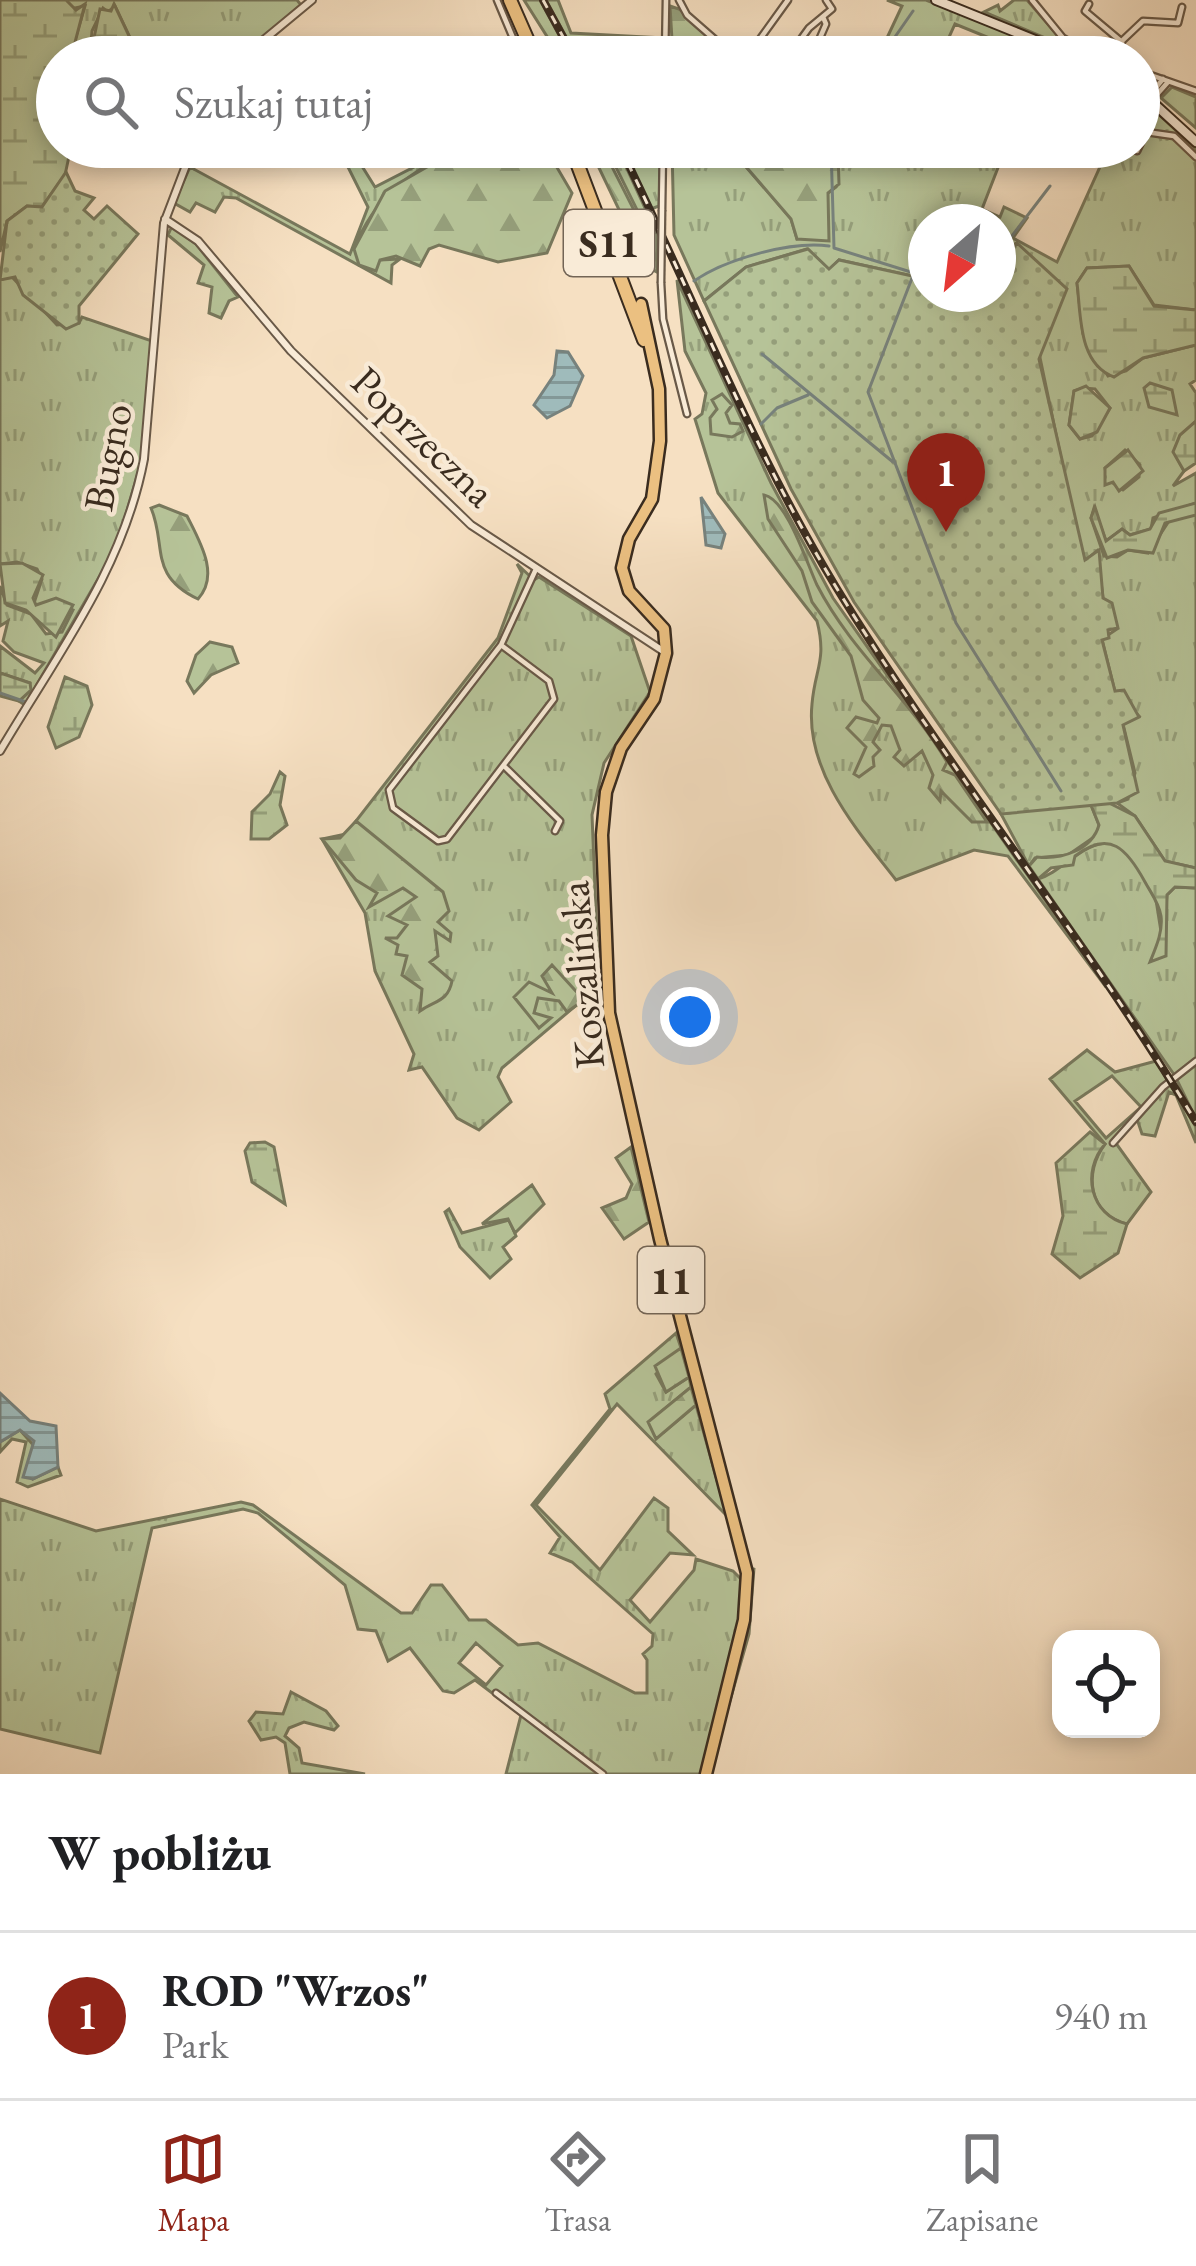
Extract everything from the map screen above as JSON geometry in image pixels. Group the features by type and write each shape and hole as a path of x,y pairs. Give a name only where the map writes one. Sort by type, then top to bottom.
{"highway":[{"path":"514,0 530,36"},
{"name":"S11","path":"583,168 644,340"},
{"name":"S11","path":"584,168 640,304"},
{"path":"640,304 644,340 659,389 660,441 652,499 629,539 622,568 629,591 664,629 666,653"},
{"name":"Koszalińska","path":"666,653 658,689 621,748 606,793 609,1012 660,1239 746,1562 746,1607 706,1774"}],"main road":[{"path":"936,0 1025,36"},
{"path":"1160,108 1196,142"}],"street":[{"path":"268,36 312,0"},
{"path":"496,0 512,36"},
{"path":"665,36 666,0"},
{"path":"679,0 687,15 711,36"},
{"path":"762,36 788,0"},
{"path":"804,36 832,10 826,0"},
{"path":"1032,0 1062,36"},
{"path":"1089,4 1085,10 1116,36"},
{"path":"1129,36 1143,21 1178,23 1182,7"},
{"path":"819,36 823,17"},
{"path":"1160,78 1196,91"},
{"path":"1160,87 1166,80"},
{"path":"1160,134 1169,134 1196,157"},
{"name":"Bugno","path":"0,751 106,577 136,493 165,219 186,168"},
{"path":"663,168 663,319 687,414"},
{"name":"Poprzeczna","path":"165,219 202,246 291,351 459,514 666,653"},
{"path":"501,645 549,681 553,702 441,842 393,808 388,798 393,784 501,645 536,569"},
{"path":"503,766 560,821 555,831"},
{"path":"1113,1143 1163,1088 1196,1061"},
{"path":"496,1693 603,1774"}],"green space":[{"path":"0,0 66,0 76,10 85,4 77,36 36,36 36,168 66,168 65,175 42,207 27,206 7,221 0,252"},
{"path":"66,0 297,0 301,5 265,36 129,36 115,6 108,12 103,8 92,36 76,36 85,6 70,9"},
{"path":"524,0 540,0 560,36 547,36"},
{"path":"546,0 558,0 571,33 626,36 566,36"},
{"path":"887,0 926,0 1016,36 984,36 955,24 950,36 888,36 902,6"},
{"path":"1014,0 1027,0 1058,36 1041,36 984,12 998,5 1000,11"},
{"path":"114,4 129,36 94,36 100,9 111,11"},
{"path":"670,6 709,36 672,36"},
{"path":"1172,87 1196,97 1196,128 1161,98"},
{"path":"1160,116 1196,149 1196,310 1154,305 1129,266 1087,268 1077,283 1083,334 1108,376 1126,371 1143,358 1196,345 1196,380 1190,384 1196,393 1196,421 1180,436 1174,452 1184,471 1173,486 1196,473 1196,503 1153,518 1151,529 1130,535 1122,529 1106,541 1094,508 1091,518 1104,556 1117,557 1128,550 1148,553 1171,518 1196,515 1196,868 1165,861 1135,816 1117,803 1128,799 1135,773 1123,724 1139,716 1115,692 1102,639 1117,629 1103,598 1097,551 1085,561 1074,520 1016,240 1057,262 1100,168 1160,168","holes":["1095,389 1110,408 1092,436 1080,439 1069,425 1074,391","1125,450 1140,465 1139,477 1123,490 1107,479 1105,468"]},
{"path":"192,168 350,254 368,207 348,168 363,168 375,187 412,168 422,168 372,214 354,249 380,260 400,259 392,265 391,283 236,198 224,197 215,212 196,203 190,212 174,203"},
{"path":"425,168 557,168 572,193 547,253 498,262 439,245 429,249 420,266 396,256 380,260 376,271 359,265 354,249 385,191"},
{"path":"599,168 613,168 637,216 645,264"},
{"path":"616,168 627,168 657,234 657,272 651,269 644,224"},
{"path":"632,168 660,168 659,206 651,209"},
{"path":"672,168 747,168 791,219 797,239 810,237 828,193 836,187 837,168 998,168 984,204 908,204 908,275 839,260 829,270 807,249 746,267 704,301 674,235"},
{"path":"747,168 838,168 839,184 828,193 829,241 797,239 791,219"},
{"path":"66,172 75,191 94,198 84,210 94,219 107,206 138,234 79,306 79,323 66,329 23,295 15,277 0,280 7,221 27,206 42,207"},
{"path":"1016,213 1027,218 1016,234"},
{"path":"172,226 196,244 238,297 229,301 221,318 209,313 212,287 198,283 204,265 168,235"},
{"path":"1016,244 1067,289 1039,359 1085,560 1099,550 1103,598 1112,603 1118,628 1108,630 1109,638 1102,640 1115,691 1124,690 1139,717 1123,725 1138,792 1117,803 1001,814 854,602 791,489 704,301 746,267 808,249 829,269 839,260 908,275 908,312 1016,312"},
{"path":"1129,266 1154,306 1196,310 1196,345 1143,358 1114,377 1102,371 1088,350 1077,283 1087,268"},
{"path":"11,276 57,325 79,323 82,317 152,341 142,459 116,548 25,705 19,701 29,692 30,683 0,673 0,646 35,673 44,663 14,652 3,641 8,621 0,626 0,586 7,605 31,614 46,634 62,632 73,610 52,600 41,606 34,603 42,579 37,569 17,562 0,564 0,280"},
{"path":"677,280 771,483 833,598 1106,987 1008,856 974,850 896,880 837,799 825,777 812,729 821,655 817,621 718,493 695,419 702,414 706,393 685,351"},
{"path":"1150,383 1172,390 1177,415 1149,407 1144,388"},
{"path":"1086,386 1110,408 1097,432 1080,439 1069,425 1074,391"},
{"path":"722,394 732,405 726,413 730,423 740,424 743,431 732,437 711,434 710,418 717,409 712,400"},
{"path":"1196,421 1196,463 1184,471 1173,452 1180,435"},
{"path":"1128,450 1143,471 1119,491 1113,482 1105,485 1105,468"},
{"path":"764,495 781,508 831,609 916,716 947,762 943,770 955,775 987,822 972,822 941,791 940,801 929,788 933,775 922,751 904,766 894,757 900,750 891,726 882,725 873,742 880,750 873,757 874,766 859,777 854,774 866,747 847,728 856,717 877,723 879,718 863,700 851,656 812,602 802,571 768,519"},
{"path":"1196,503 1196,515 1165,523 1153,553 1128,550 1107,558 1091,518 1095,507 1106,541 1122,529 1130,535 1150,529 1159,513"},
{"path":"159,505 187,516 202,547 208,569 198,599 182,590 165,570 151,508"},
{"path":"22,563 43,575 33,598 36,605 56,598 73,605 56,637 26,610 5,603 0,564"},
{"path":"517,564 534,580 539,577 631,636 650,692 604,763 592,815 599,986 502,1068 498,1077 511,1102 479,1130 457,1118 422,1067 409,1070 414,1054 375,971 365,913 322,839 346,834 498,638 522,573"},
{"path":"210,642 232,647 238,663 211,675 194,693 187,681 196,655"},
{"path":"0,673 30,683 31,690 19,701 0,696"},
{"path":"65,677 87,686 92,705 79,737 56,748 48,727"},
{"path":"280,772 285,776 280,805 287,825 269,839 251,839 252,812 270,794"},
{"path":"1105,801 1135,816 1165,861 1196,868 1196,888 1175,887 1167,895 1166,956 1150,962 1160,934 1160,911 1124,852 1098,844 1075,856 1073,865 1051,868 1038,879 1029,866 1037,857 1056,857 1083,847 1099,825 1091,805"},
{"path":"1091,805 1099,825 1097,835 1068,855 1035,858 1029,866 1001,814"},
{"path":"356,821 443,892 449,911 438,922 451,933 450,941 435,931 438,956 430,962 452,981 444,997 420,1011 422,989 402,975 407,956 396,954 398,945 385,938 397,938 407,925 388,916 416,897 403,888 369,907 377,893 356,880 322,839 340,838"},
{"path":"1116,843 1136,863 1156,900 1163,944 1167,895 1175,887 1196,888 1196,1119 1175,1076 1038,879 1093,846"},
{"path":"552,965 584,1000 567,1012 559,1001 538,998 534,1013 551,1018 539,1028 514,997 529,982 552,993 542,976"},
{"path":"1087,1050 1115,1072 1156,1061 1196,1127 1196,1143 1176,1095 1169,1092 1155,1136 1142,1134 1137,1119 1115,1142 1151,1192 1127,1224 1104,1212 1094,1192 1094,1167 1105,1144 1050,1079","holes":["1112,1076 1141,1107 1106,1138 1075,1101"]},
{"path":"1090,1132 1105,1144 1093,1167 1097,1202 1114,1219 1127,1224 1118,1253 1080,1278 1052,1254 1063,1216 1056,1163"},
{"path":"250,1143 274,1147 285,1204 252,1182 245,1151"},
{"path":"631,1147 649,1222 624,1239 602,1208 626,1198 632,1184 616,1158"},
{"path":"532,1185 544,1204 515,1233 508,1219 482,1224"},
{"path":"449,1209 462,1233 509,1220 516,1236 503,1247 511,1259 490,1278 460,1247 445,1212"},
{"path":"676,1333 681,1348 656,1374 666,1392 689,1377 691,1387 655,1417 664,1432 696,1405 727,1516 617,1404 536,1505 600,1570 654,1498 668,1508 668,1531 693,1555 670,1553 630,1600 650,1622 694,1570 696,1559 733,1571 743,1581 741,1618 702,1774 506,1774 521,1715 475,1680 454,1693 443,1691 410,1648 388,1661 376,1631 358,1629 345,1585 258,1513 243,1509 152,1528 100,1753 0,1729 0,1499 96,1531 241,1502 253,1505 401,1613 412,1613 431,1585 442,1585 469,1620 486,1620 518,1645 538,1643 635,1693 647,1693 643,1654 652,1646 653,1634 572,1562 550,1553 560,1537 532,1505 610,1409 605,1394","holes":["476,1643 502,1666 486,1685 459,1663"]},
{"path":"681,1348 689,1377 666,1392 655,1366"},
{"path":"691,1387 696,1405 656,1439 648,1422"},
{"path":"20,1430 35,1447 29,1465 33,1479 58,1467 61,1475 28,1487 17,1482 26,1442 12,1439 0,1452 0,1442"},
{"path":"754,1568 749,1634 709,1774 751,1573"},
{"path":"291,1692 326,1711 338,1726 334,1730 304,1722 289,1728 285,1736 299,1748 302,1763 365,1774 290,1774 285,1743 276,1737 261,1740 249,1721 256,1712 283,1714"}],"water":[{"path":"557,351 568,352 583,376 570,406 547,418 534,405 554,375"},
{"path":"701,497 725,534 721,548 706,545"},
{"path":"0,1393 30,1421 56,1426 58,1467 33,1479 23,1477 34,1441 20,1430 0,1442"}],"waterway":[{"path":"896,36 913,11"},
{"path":"832,168 834,248 914,273 868,392 956,623 1061,791"},
{"path":"1016,230 1050,186"},
{"path":"694,281 759,253 829,246"},
{"path":"762,354 893,462"},
{"path":"761,424 777,408 808,395"},
{"path":"0,693 26,702"}],"railway":[{"path":"543,0 563,36"},
{"path":"630,168 749,425 836,587 924,722 1109,986 1196,1122"}],"place":[{"name":"ROD \"Wrzos\"","path":"946,532"}]}
